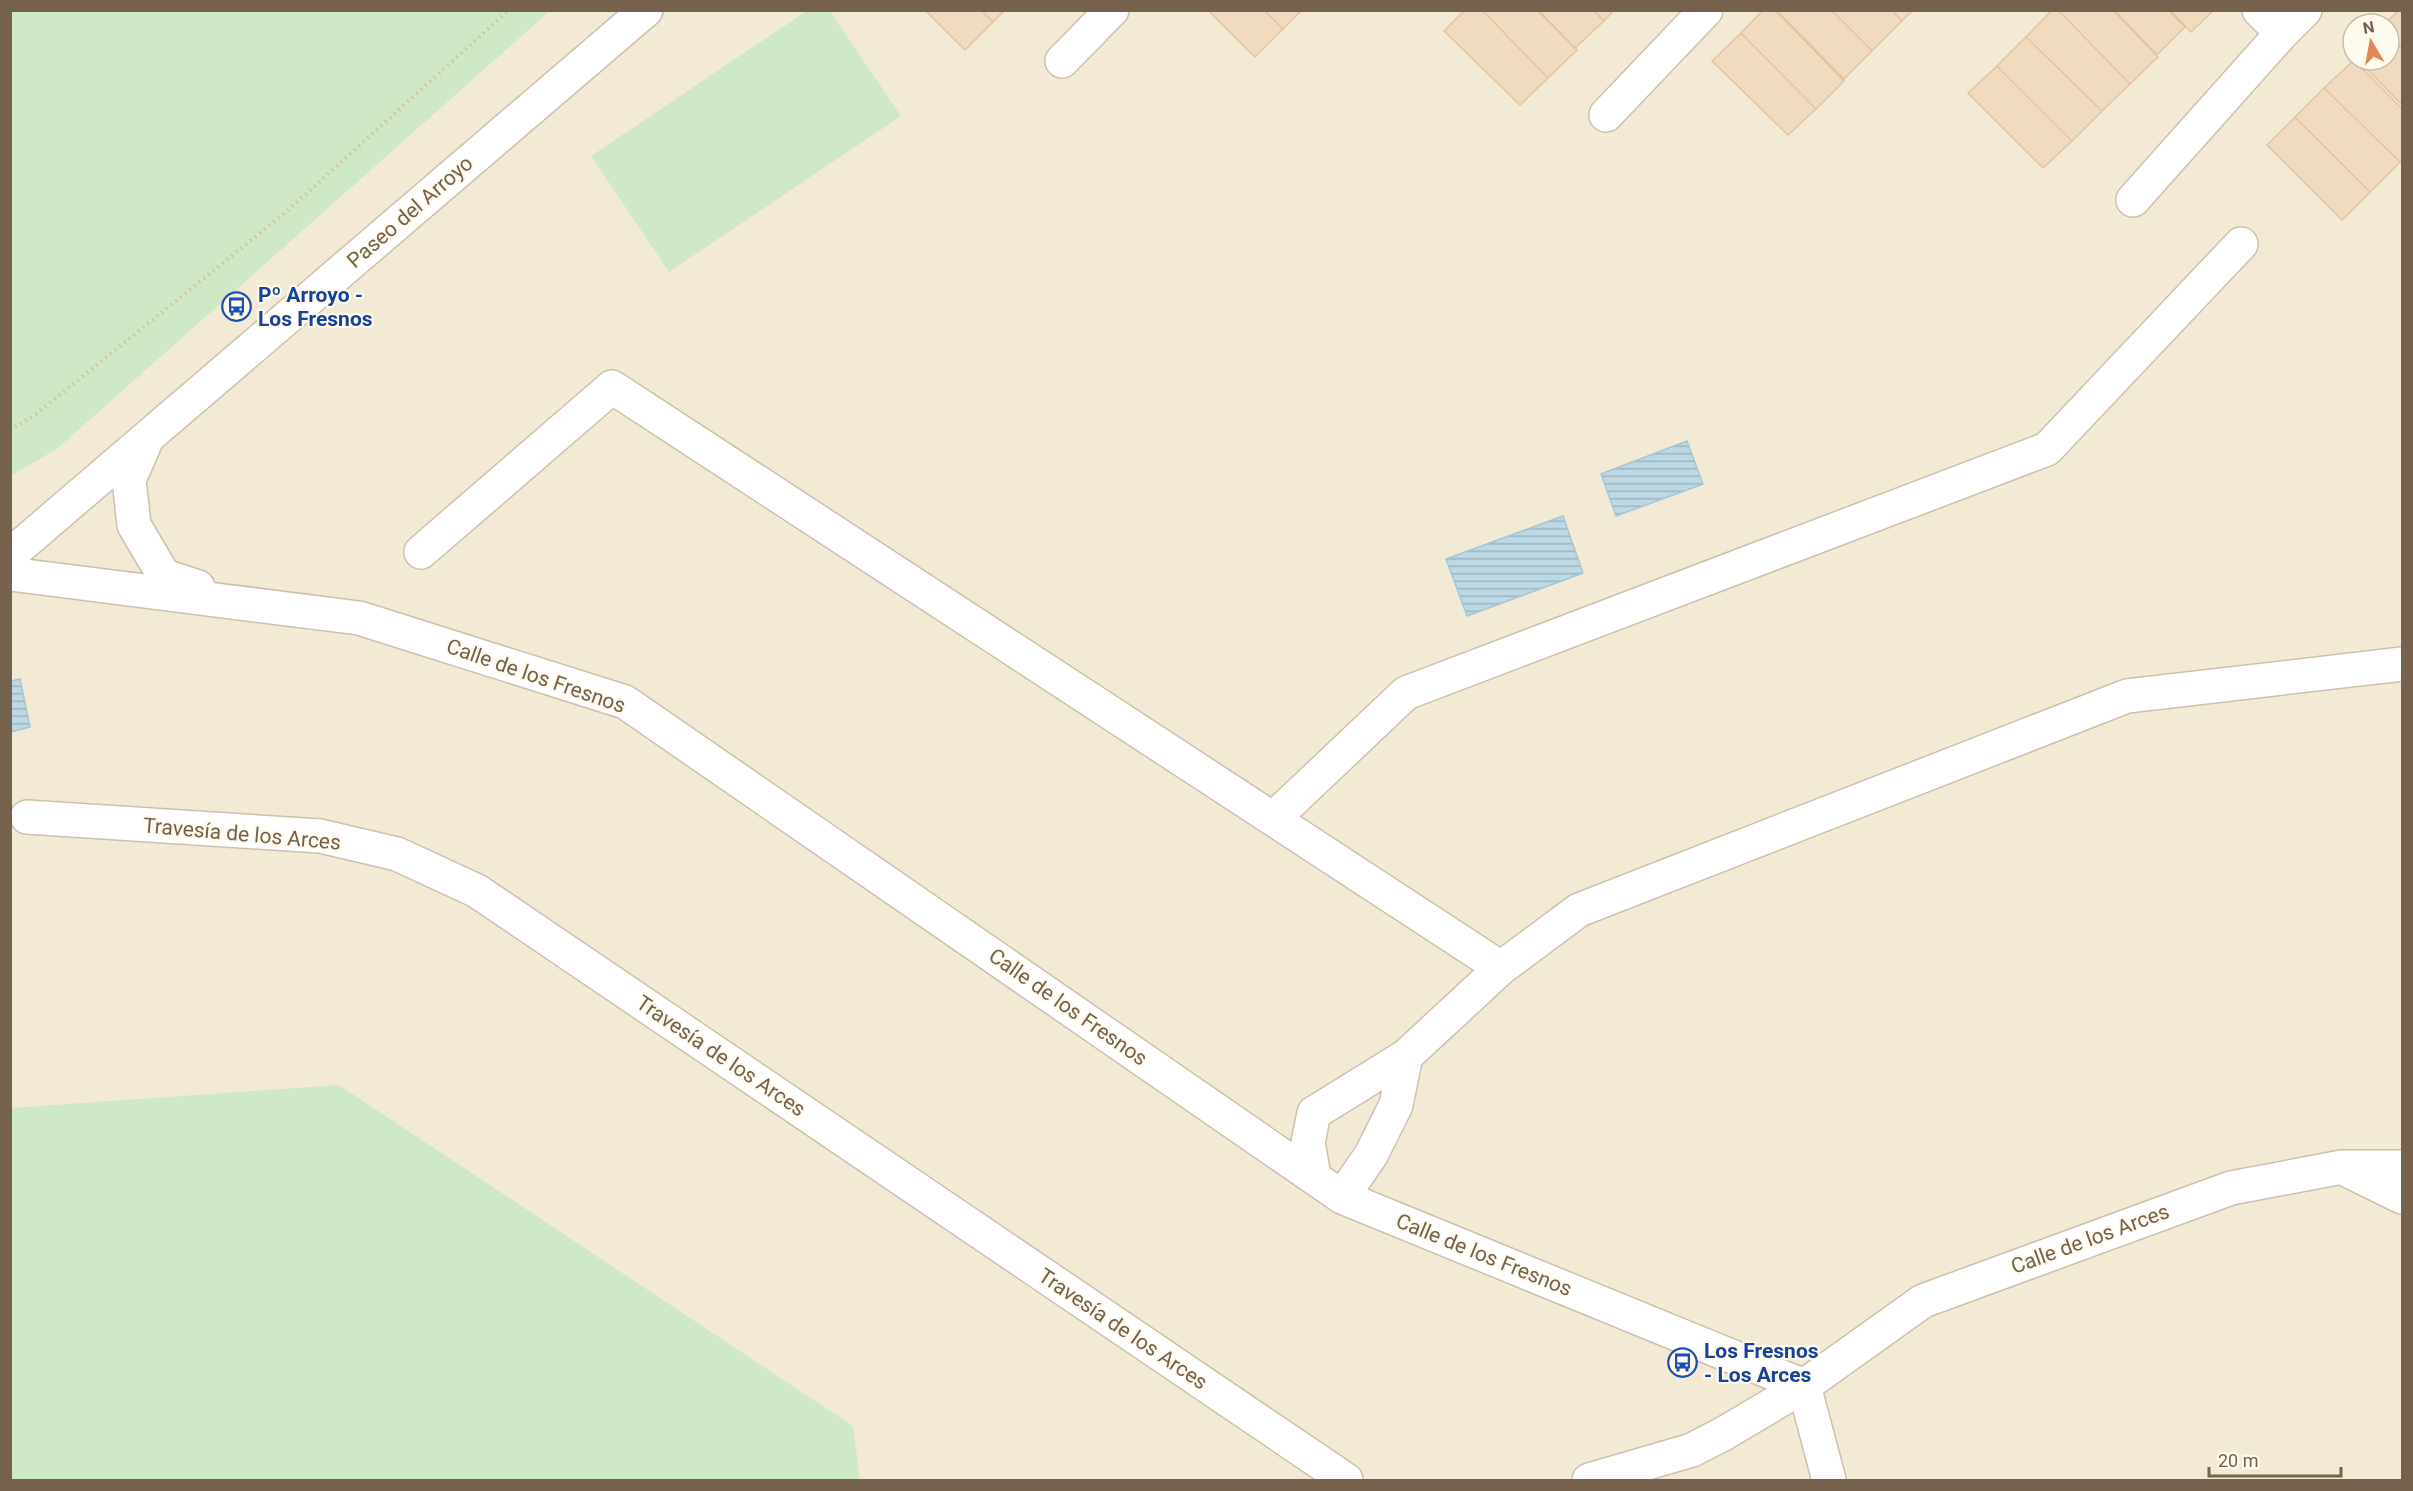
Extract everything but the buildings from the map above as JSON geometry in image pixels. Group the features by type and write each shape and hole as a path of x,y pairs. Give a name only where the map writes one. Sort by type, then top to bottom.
{"street":[{"name":"Paseo del Arroyo","path":"10,555 646,10"},
{"path":"1062,62 1112,10"},
{"path":"1606,115 1706,10"},
{"path":"2133,200 2294,22 2259,10"},
{"path":"1273,819 1406,693 2047,449 2241,244"},
{"path":"421,552 612,387 1501,968"},
{"name":"Calle de los Fresnos","path":"148,437 129,480 134,525 152,556 164,576 247,604"},
{"name":"Calle de los Fresnos","path":"10,574 359,618 625,702 1342,1197 1804,1386"},
{"path":"1314,1176 1308,1142 1314,1113 1406,1056 1501,968 1579,910 2127,696 2403,664"},
{"name":"Travesía de los Arces","path":"27,817 320,836 397,854 477,891 1346,1480"},
{"path":"1342,1197 1371,1155 1396,1105 1406,1056"},
{"path":"2342,1167 2403,1197"},
{"name":"Calle de los Arces","path":"1588,1480 1692,1450 1804,1386 1923,1301 2231,1188 2342,1167 2403,1167"},
{"path":"1804,1386 1829,1480"}],"path":[{"path":"10,430 36,414 286,212 509,10"}],"shaded area":[{"path":"550,11 2402,11 2402,1480 860,1480 852,1426 11,1110 11,476 57,449"}],"green space":[{"path":"11,10 550,11 57,449 11,476"},
{"path":"808,10 830,11 901,116 669,272 591,156"},
{"path":"339,1085 853,1426 860,1480 11,1480 11,1108"}],"water":[{"path":"1687,441 1703,484 1616,516 1601,474"},
{"path":"1563,516 1583,573 1467,616 1446,559"},
{"path":"20,679 30,727 11,732 11,681"}],"place":[{"name":"Pº Arroyo - Los Fresnos","path":"237,307"},
{"name":"Los Fresnos - Los Arces","path":"1683,1363"}]}
